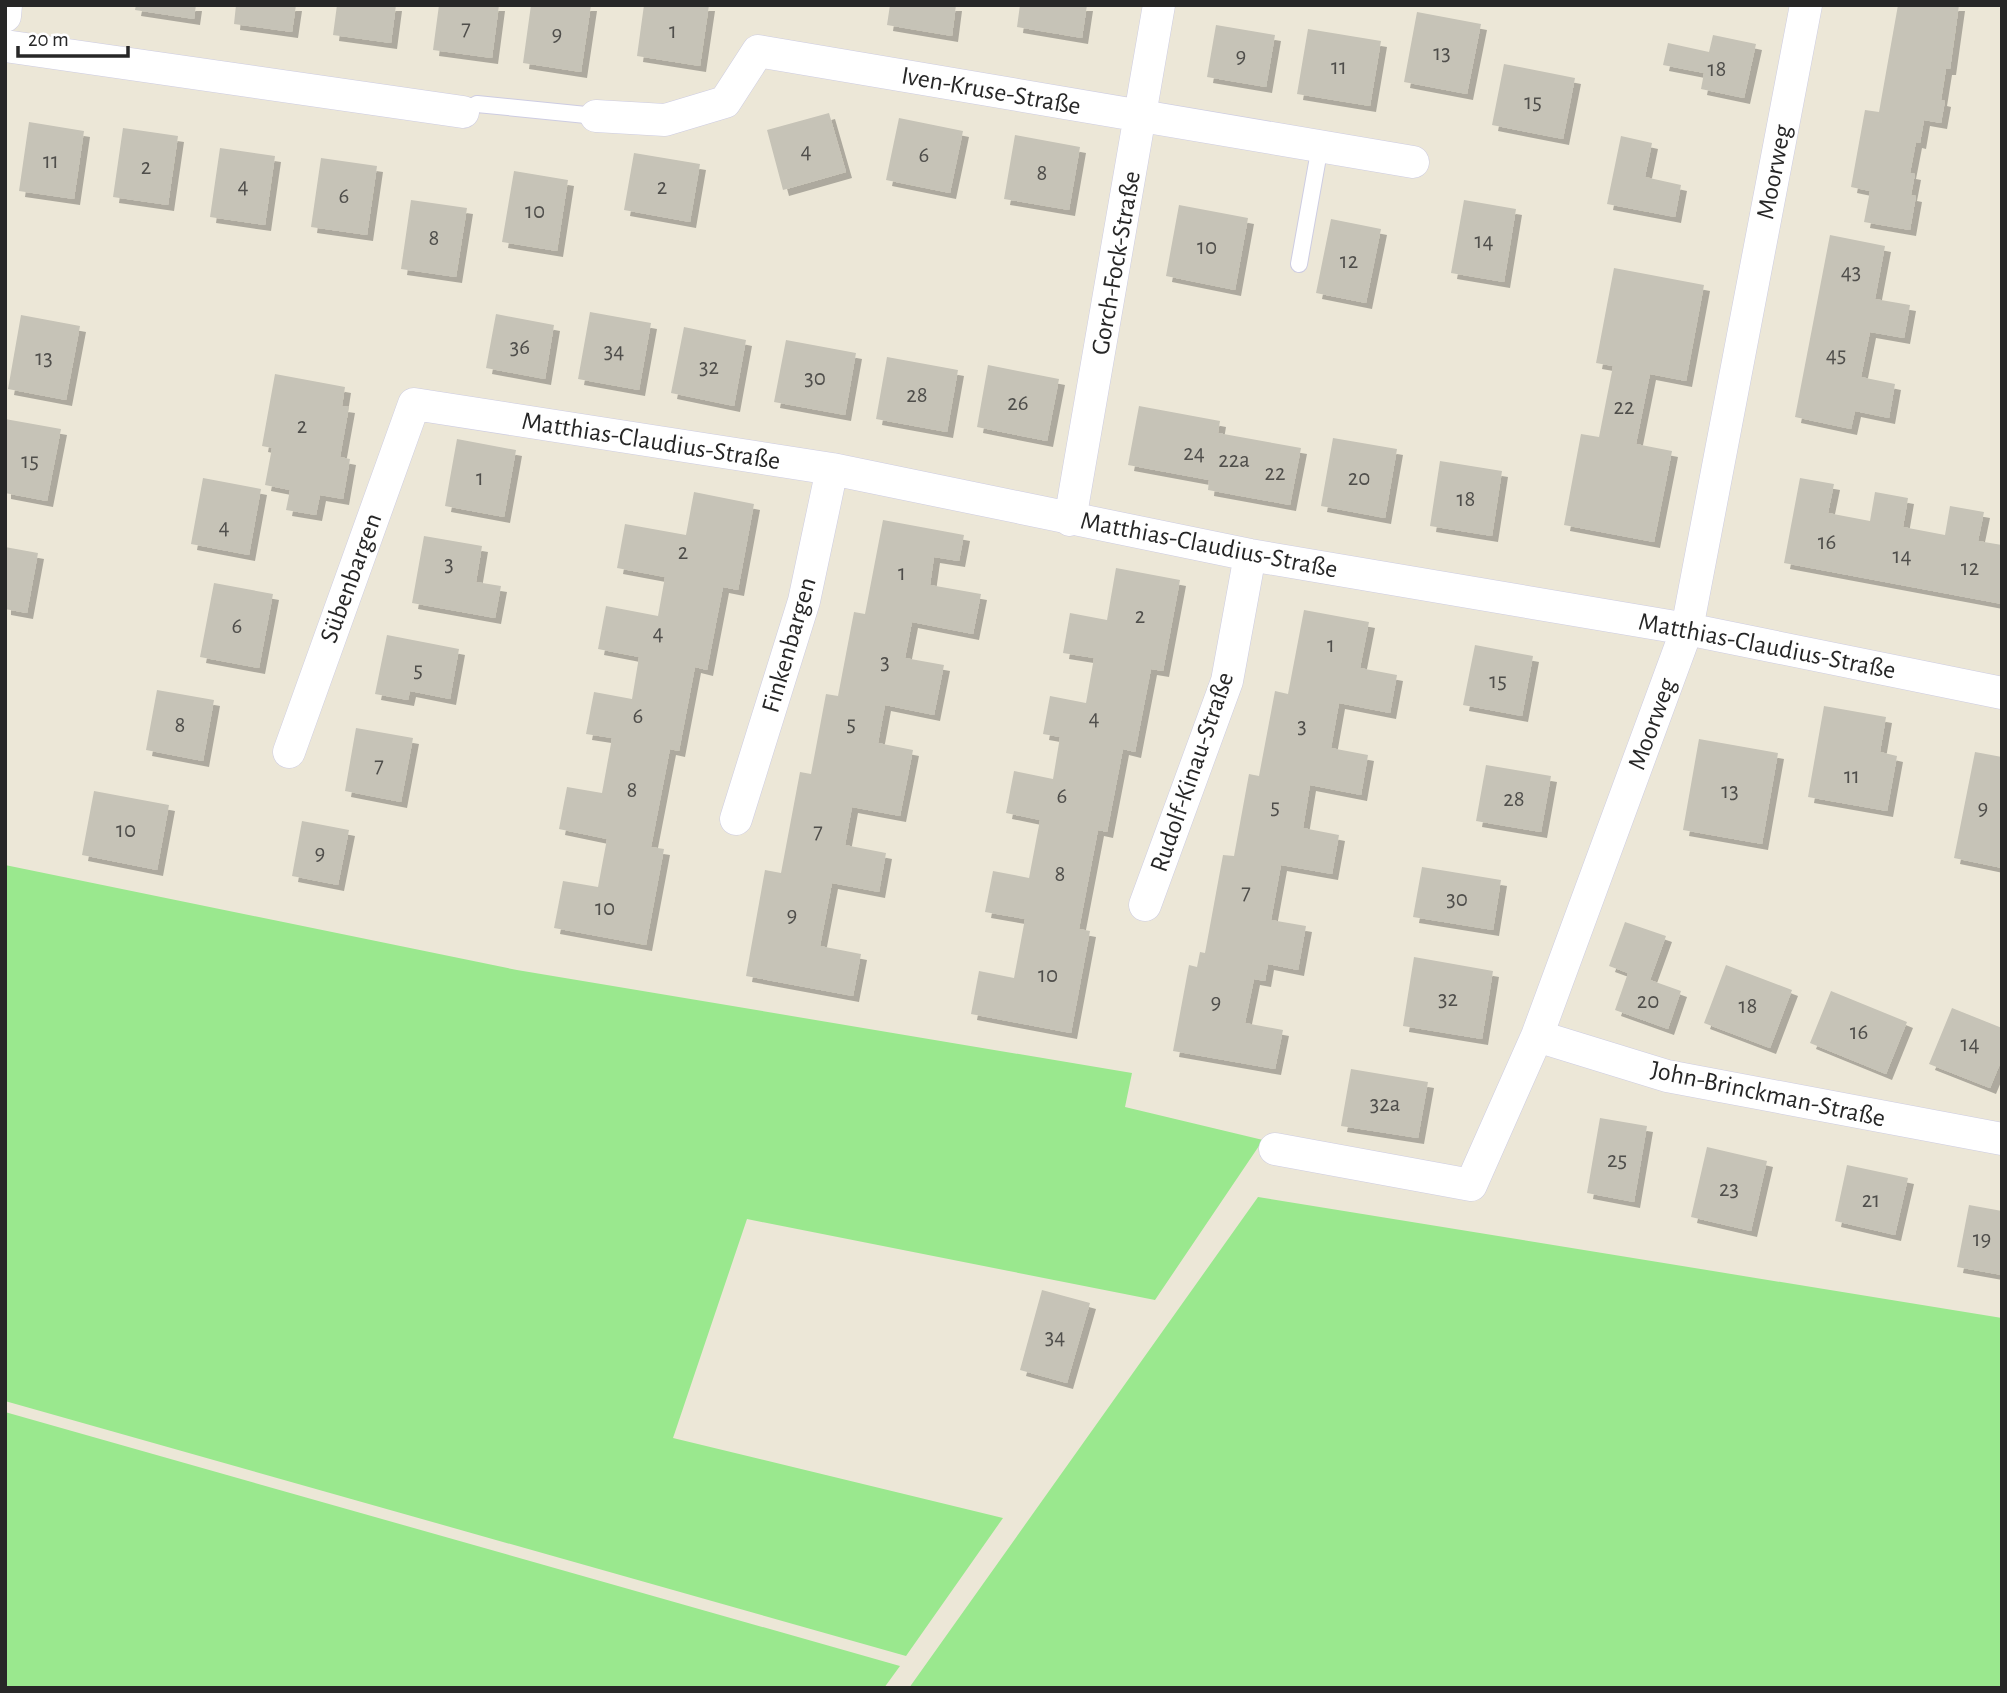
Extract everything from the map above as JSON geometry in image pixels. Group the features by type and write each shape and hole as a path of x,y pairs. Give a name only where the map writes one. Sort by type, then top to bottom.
{"street":[{"path":"5,16 6,5"},
{"name":"Gorch-Fock-Straße","path":"1070,520 1142,116 1159,5"},
{"name":"Moorweg","path":"1275,1149 1471,1185 1537,1036 1687,629 1805,5"},
{"path":"5,46 463,113"},
{"name":"Iven-Kruse-Straße","path":"596,116 665,120 725,103 758,51 1413,162"},
{"name":"Matthias-Claudius-Straße","path":"414,404 832,469 1250,555 1687,629 2002,693"},
{"name":"Sübenbargen","path":"289,752 414,404"},
{"name":"Finkenbargen","path":"736,819 804,601 832,469"},
{"name":"Rudolf-Kinau-Straße","path":"1145,905 1227,681 1250,555"},
{"name":"John-Brinckman-Straße","path":"1537,1036 1667,1076 2002,1139"}],"lane":[{"path":"463,113 477,104 596,116"},
{"path":"1299,264 1320,146"}],"green space":[{"path":"5,865 517,970 1132,1073 1125,1107 1263,1140 1155,1300 747,1219 673,1438 1003,1518 906,1656 5,1401"},
{"path":"1258,1197 2002,1318 2002,1688 909,1688"},
{"path":"5,1412 900,1666 884,1688 5,1688"}],"building":[{"path":"136,5 196,5 194,19 135,10"},
{"path":"236,5 296,5 292,32 234,24"},
{"path":"337,5 396,5 391,43 333,35"},
{"path":"439,5 499,5 492,58 433,50"},
{"path":"531,5 591,5 581,72 523,63"},
{"path":"644,5 709,5 700,66 637,56"},
{"path":"890,5 956,5 952,36 887,25"},
{"path":"1020,5 1087,5 1082,38 1017,27"},
{"path":"1898,5 1959,5 1950,69 1946,69 1941,100 1945,101 1941,123 1924,120 1920,143 1916,142 1910,173 1915,174 1911,195 1916,196 1910,230 1864,222 1870,191 1851,187 1865,110 1879,112"},
{"path":"1417,12 1481,24 1467,94 1404,82"},
{"path":"1216,25 1275,35 1266,87 1207,77"},
{"path":"1308,29 1381,41 1370,106 1297,94"},
{"path":"1713,35 1756,44 1744,98 1701,89 1704,73 1663,65 1668,43 1709,52"},
{"path":"1504,64 1575,78 1563,139 1492,125"},
{"path":"829,113 846,172 783,190 767,130"},
{"path":"899,118 963,131 950,193 886,180"},
{"path":"29,122 84,131 74,199 19,191"},
{"path":"123,128 178,136 168,205 113,197"},
{"path":"1015,135 1080,147 1069,210 1004,199"},
{"path":"1621,136 1652,143 1645,177 1681,185 1675,217 1607,204"},
{"path":"220,148 275,156 265,225 210,217"},
{"path":"634,153 700,164 690,222 624,210"},
{"path":"321,158 377,166 367,235 311,227"},
{"path":"514,171 568,180 557,251 502,242"},
{"path":"411,200 467,208 456,277 401,269"},
{"path":"1464,200 1516,209 1504,282 1451,273"},
{"path":"1179,205 1248,218 1235,290 1166,276"},
{"path":"1331,219 1381,229 1366,303 1316,293"},
{"path":"1830,235 1885,246 1875,299 1910,305 1904,338 1870,332 1861,377 1895,384 1889,418 1855,411 1851,429 1795,417"},
{"path":"1614,268 1704,285 1686,381 1650,374 1636,444 1672,451 1654,542 1564,525 1581,434 1599,437 1613,366 1596,363"},
{"path":"590,312 651,323 639,390 578,379"},
{"path":"496,314 554,325 545,379 486,368"},
{"path":"21,315 80,326 66,400 8,389"},
{"path":"684,327 746,340 734,406 671,393"},
{"path":"786,340 856,353 845,415 774,402"},
{"path":"887,357 958,370 947,432 876,419"},
{"path":"988,365 1059,379 1047,441 977,427"},
{"path":"275,374 345,387 342,406 349,407 340,457 350,459 343,499 320,495 316,515 286,510 290,490 265,485 272,448 262,446"},
{"path":"1139,406 1220,421 1218,433 1301,448 1290,505 1208,490 1209,480 1128,465"},
{"path":"5,419 61,429 47,501 5,493"},
{"path":"1333,438 1397,449 1385,518 1321,506"},
{"path":"457,439 516,450 504,517 445,506"},
{"path":"1440,461 1502,471 1492,536 1430,526"},
{"path":"203,478 261,489 249,555 191,544"},
{"path":"1800,478 1834,484 1828,513 1870,521 1875,492 1908,498 1903,527 1945,535 1950,506 1984,512 1978,541 2002,545 2002,604 1784,563"},
{"path":"694,492 754,504 738,590 723,587 707,670 695,667 679,751 670,749 651,847 664,849 646,945 554,928 563,881 598,887 607,839 559,829 567,787 602,793 612,738 586,734 594,692 632,699 639,657 598,649 606,606 658,616 665,577 617,568 625,524 686,535"},
{"path":"883,520 964,535 959,561 934,557 930,585 981,594 973,634 912,622 905,658 944,665 934,715 885,705 878,743 913,750 900,816 852,807 845,845 886,853 879,892 832,883 820,946 861,954 853,996 746,976 765,870 781,873 800,772 811,774 826,694 838,696 854,612 865,614"},
{"path":"424,536 482,546 476,582 501,586 495,618 412,603"},
{"path":"5,547 38,553 27,613 5,609"},
{"path":"1116,568 1180,580 1163,671 1151,669 1135,752 1123,749 1107,832 1098,830 1079,929 1090,931 1071,1033 971,1014 979,971 1014,978 1025,919 985,912 993,871 1029,878 1040,820 1006,813 1014,771 1053,779 1060,737 1043,734 1050,696 1086,703 1094,658 1063,653 1070,613 1107,620"},
{"path":"214,583 273,594 259,668 200,657"},
{"path":"1304,610 1369,622 1360,668 1397,675 1390,713 1339,703 1331,748 1368,755 1361,795 1310,785 1303,828 1339,835 1332,874 1281,865 1271,920 1306,926 1298,970 1268,964 1265,981 1254,979 1245,1023 1283,1030 1275,1069 1173,1051 1189,965 1197,967 1200,952 1205,953 1223,855 1234,856 1249,774 1259,776 1275,691 1288,694"},
{"path":"387,635 459,649 450,699 410,691 408,700 375,694"},
{"path":"1475,645 1533,656 1522,716 1463,705"},
{"path":"157,690 214,700 203,761 146,750"},
{"path":"1824,706 1886,717 1880,752 1897,756 1887,811 1808,797"},
{"path":"356,728 413,738 401,802 345,791"},
{"path":"1699,739 1778,753 1762,844 1683,830"},
{"path":"1975,752 2002,757 2002,868 1954,858"},
{"path":"1486,765 1551,776 1541,832 1476,821"},
{"path":"94,791 169,805 157,870 82,855"},
{"path":"302,821 349,830 338,885 292,876"},
{"path":"1422,867 1501,880 1493,930 1413,917"},
{"path":"1625,922 1666,936 1650,980 1681,991 1668,1029 1615,1010 1628,973 1609,966"},
{"path":"1414,957 1493,971 1482,1039 1403,1026"},
{"path":"1726,965 1792,990 1770,1048 1704,1023"},
{"path":"1831,991 1907,1022 1886,1074 1810,1043"},
{"path":"1952,1008 2002,1028 2002,1059 1990,1088 1929,1064"},
{"path":"1351,1069 1428,1082 1418,1138 1341,1126"},
{"path":"1600,1118 1647,1126 1634,1202 1587,1193"},
{"path":"1707,1147 1767,1161 1751,1231 1691,1217"},
{"path":"1847,1165 1908,1178 1895,1235 1835,1221"},
{"path":"1969,1205 2002,1211 2002,1275 1957,1267"},
{"path":"1042,1290 1090,1303 1067,1383 1020,1370"}]}
